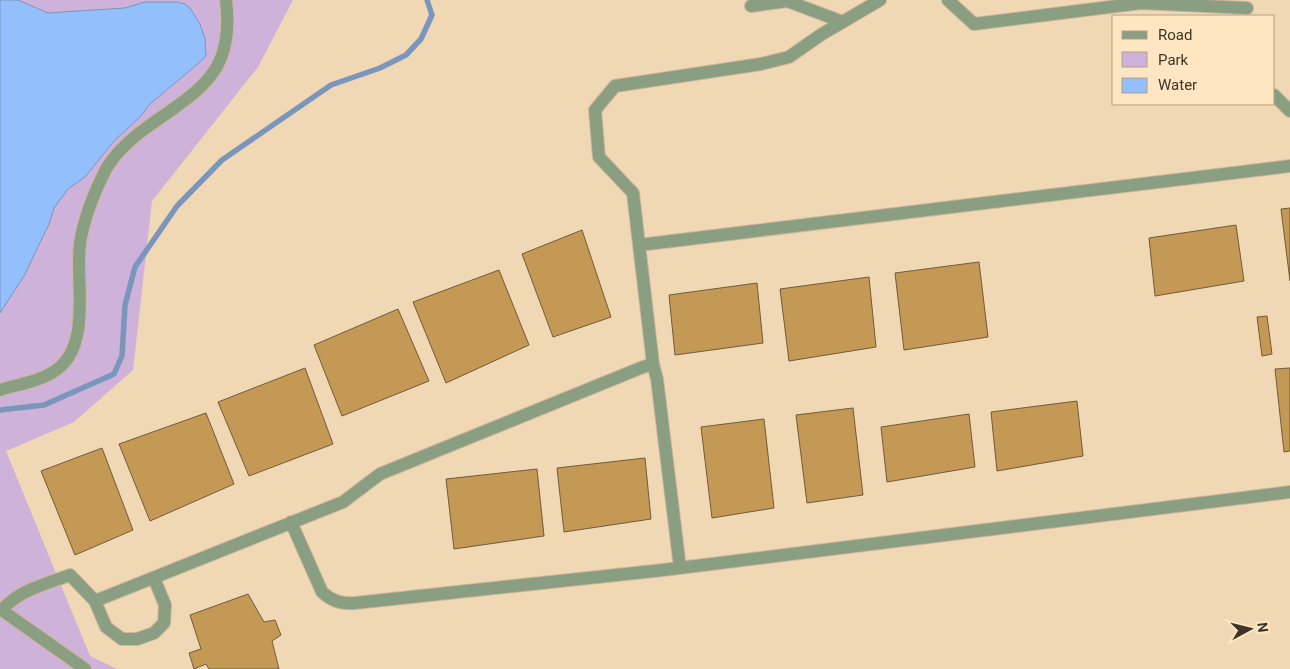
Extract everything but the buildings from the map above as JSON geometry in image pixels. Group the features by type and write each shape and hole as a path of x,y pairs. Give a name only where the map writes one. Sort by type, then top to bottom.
{"lane":[{"path":"0,390 35,380 50,373 59,368 68,358 78,328 80,312 80,242 96,191 106,169 122,148 137,134 188,98 215,71 222,59 226,41 228,26 226,0"},
{"path":"680,568 633,193 599,157 595,110 615,86 761,64 789,57 822,34 880,0"},
{"path":"948,0 974,24 1141,3 1247,8"},
{"path":"751,6 787,1 844,22"},
{"path":"1275,97 1290,111"},
{"path":"639,245 1290,166"},
{"path":"95,601 343,502 380,474 653,364"},
{"path":"291,522 322,592 329,598 343,604 680,568 1290,492"},
{"path":"85,669 1,610 23,592 70,574 95,601 106,627 122,639 138,639 154,633 164,623 165,605 154,578"}],"green space":[{"path":"0,0 293,0 258,67 152,201 133,370 74,422 6,451 90,656 117,669 0,669"}],"water":[{"path":"0,0 18,0 48,13 125,8 145,2 177,2 185,4 190,8 200,24 205,39 206,56 150,104 140,117 114,141 85,177 68,189 54,208 49,224 24,276 0,313"}],"waterway":[{"path":"0,410 44,405 114,374 122,356 125,305 135,267 177,206 222,160 331,85 380,68 406,55 421,39 432,15 427,0"}]}
